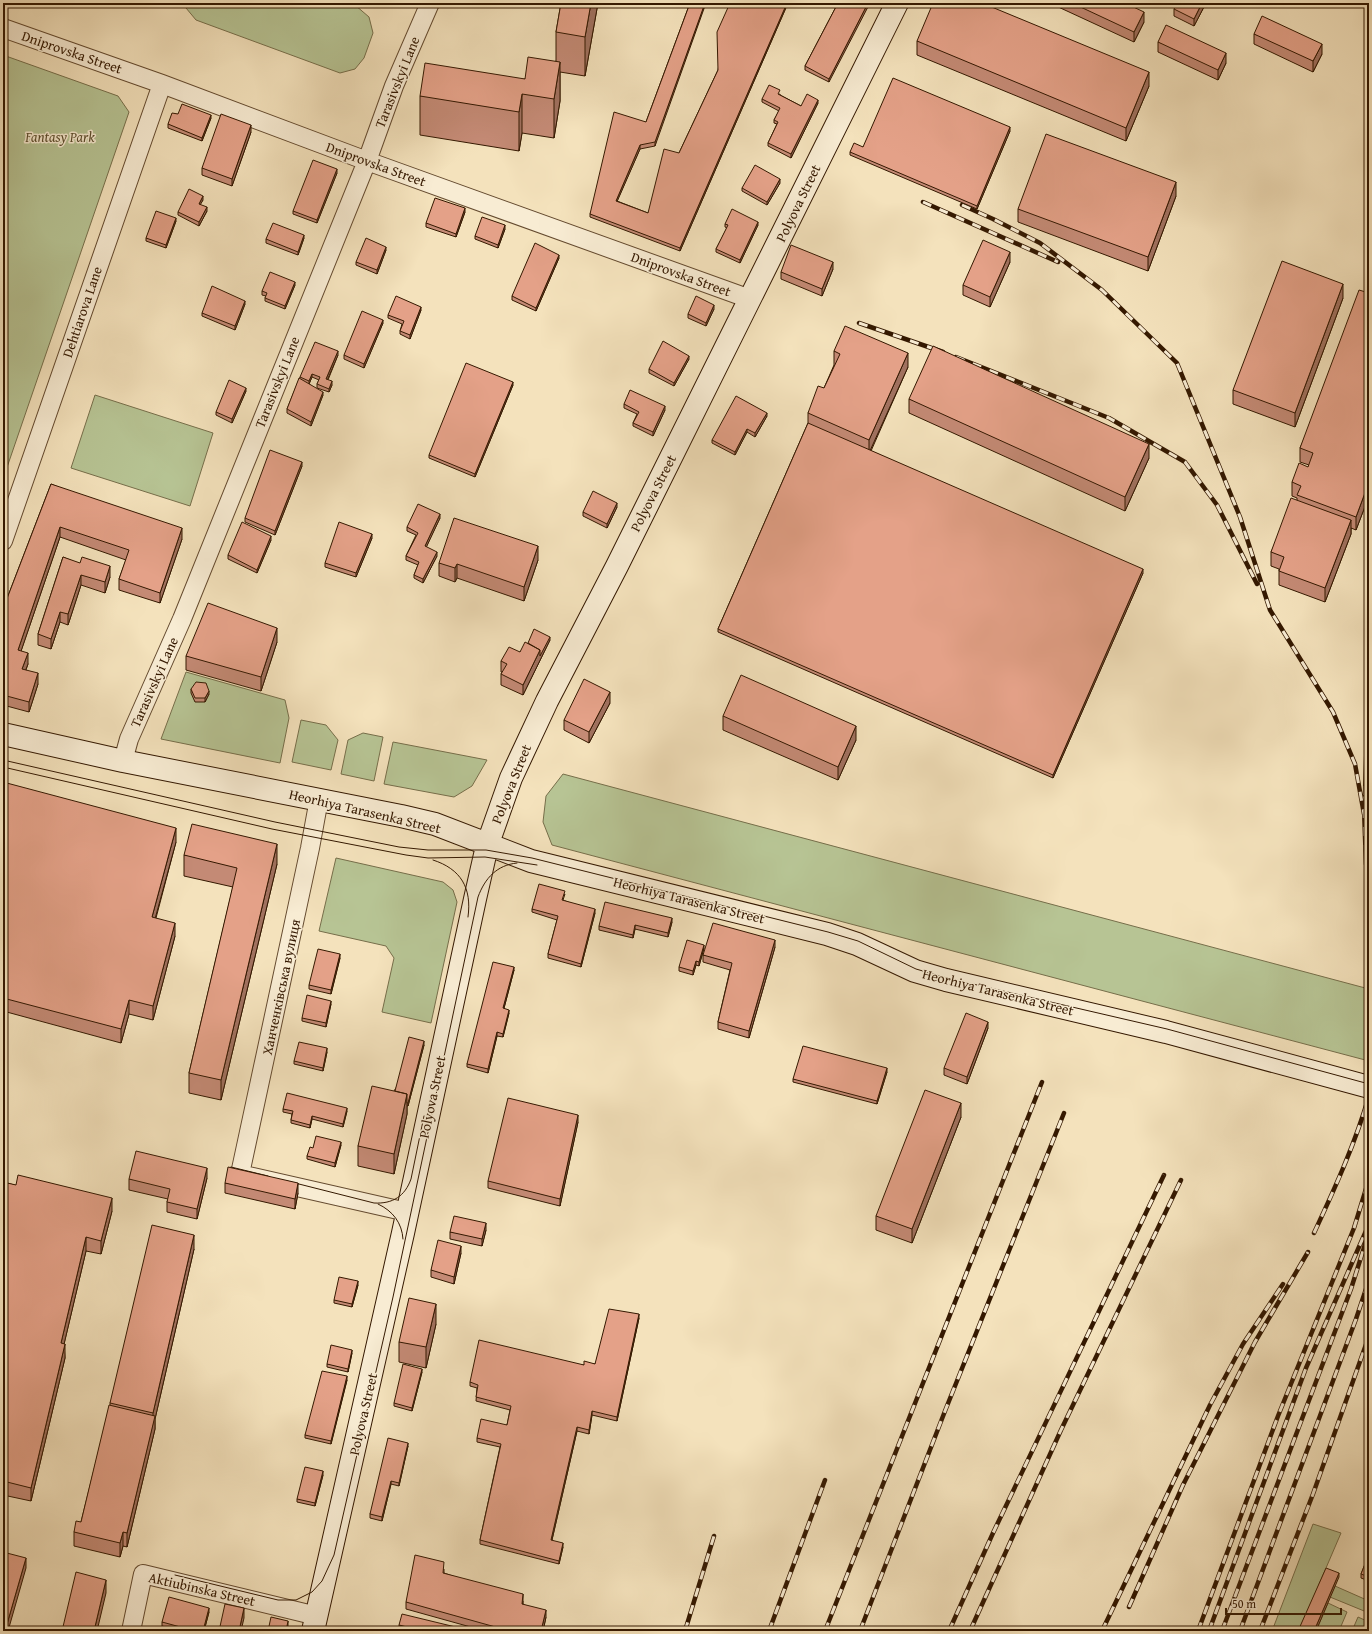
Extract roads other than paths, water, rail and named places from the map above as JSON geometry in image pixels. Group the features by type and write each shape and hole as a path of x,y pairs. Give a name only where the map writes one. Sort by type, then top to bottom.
{"main road":[{"name":"Polyova Street","path":"315,1623 487,846 510,778 547,701 617,566 897,3"},
{"name":"Heorhiya Tarasenka Street","path":"3,734 123,761 319,799 435,824 487,846 537,863 827,934 857,944 915,972 1166,1032 1369,1086"}],"street":[{"name":"Tarasivskyi Lane","path":"123,761 129,739 182,619 366,161 394,86 430,3"},
{"name":"Dniprovska Street","path":"3,28 162,84 366,161 750,299"},
{"name":"Dehtiarova Lane","path":"3,541 162,84"},
{"name":"Ханченківська вулиця","path":"319,799 309,856 240,1174 407,1212"},
{"name":"Aktiubinska Street","path":"131,1631 143,1574 315,1623"}],"tram line":[{"path":"3,760 275,822 399,847 428,850 486,850 532,858 828,932 858,941 916,969 947,978 1167,1029 1369,1084"},
{"path":"3,767 272,829 406,855 428,858 485,857 537,865"},
{"path":"433,860 451,869 462,881 468,897 468,917"},
{"path":"175,1575 278,1600 296,1600 312,1592 322,1581 334,1555 393,1297 478,897 488,878 503,866 517,863"},
{"path":"287,1181 374,1203 387,1202 397,1198 405,1190 411,1179 424,1116"},
{"path":"231,1167 268,1176"},
{"path":"378,1204 388,1210 396,1218 401,1228 403,1239"}],"railway":[{"path":"923,202 1058,262"},
{"path":"962,205 1040,243 1102,290 1177,363 1240,517 1270,610 1333,712 1355,764 1364,814"},
{"path":"859,323 943,352"},
{"path":"956,357 1109,418 1185,462 1217,505 1257,584"},
{"path":"1365,795 1369,670"},
{"path":"1364,809 1366,864 1369,877"},
{"path":"825,1631 1042,1082"},
{"path":"1314,1233 1351,1149 1369,1096"},
{"path":"860,1631 945,1411 1064,1113"},
{"path":"949,1631 993,1533 1164,1175"},
{"path":"1198,1631 1278,1416 1354,1228 1369,1179"},
{"path":"970,1631 1061,1430 1181,1180"},
{"path":"1209,1631 1306,1368 1369,1224"},
{"path":"1222,1631 1351,1289 1368,1235"},
{"path":"1129,1607 1183,1485 1255,1342 1308,1252"},
{"path":"1240,1631 1356,1319 1369,1280"},
{"path":"1102,1631 1210,1405 1243,1344 1283,1284"},
{"path":"1260,1631 1313,1494 1369,1336"},
{"path":"769,1631 825,1480"},
{"path":"685,1631 714,1536"}],"park label":[{"name":"Fantasy Park","path":"60,137"}]}
